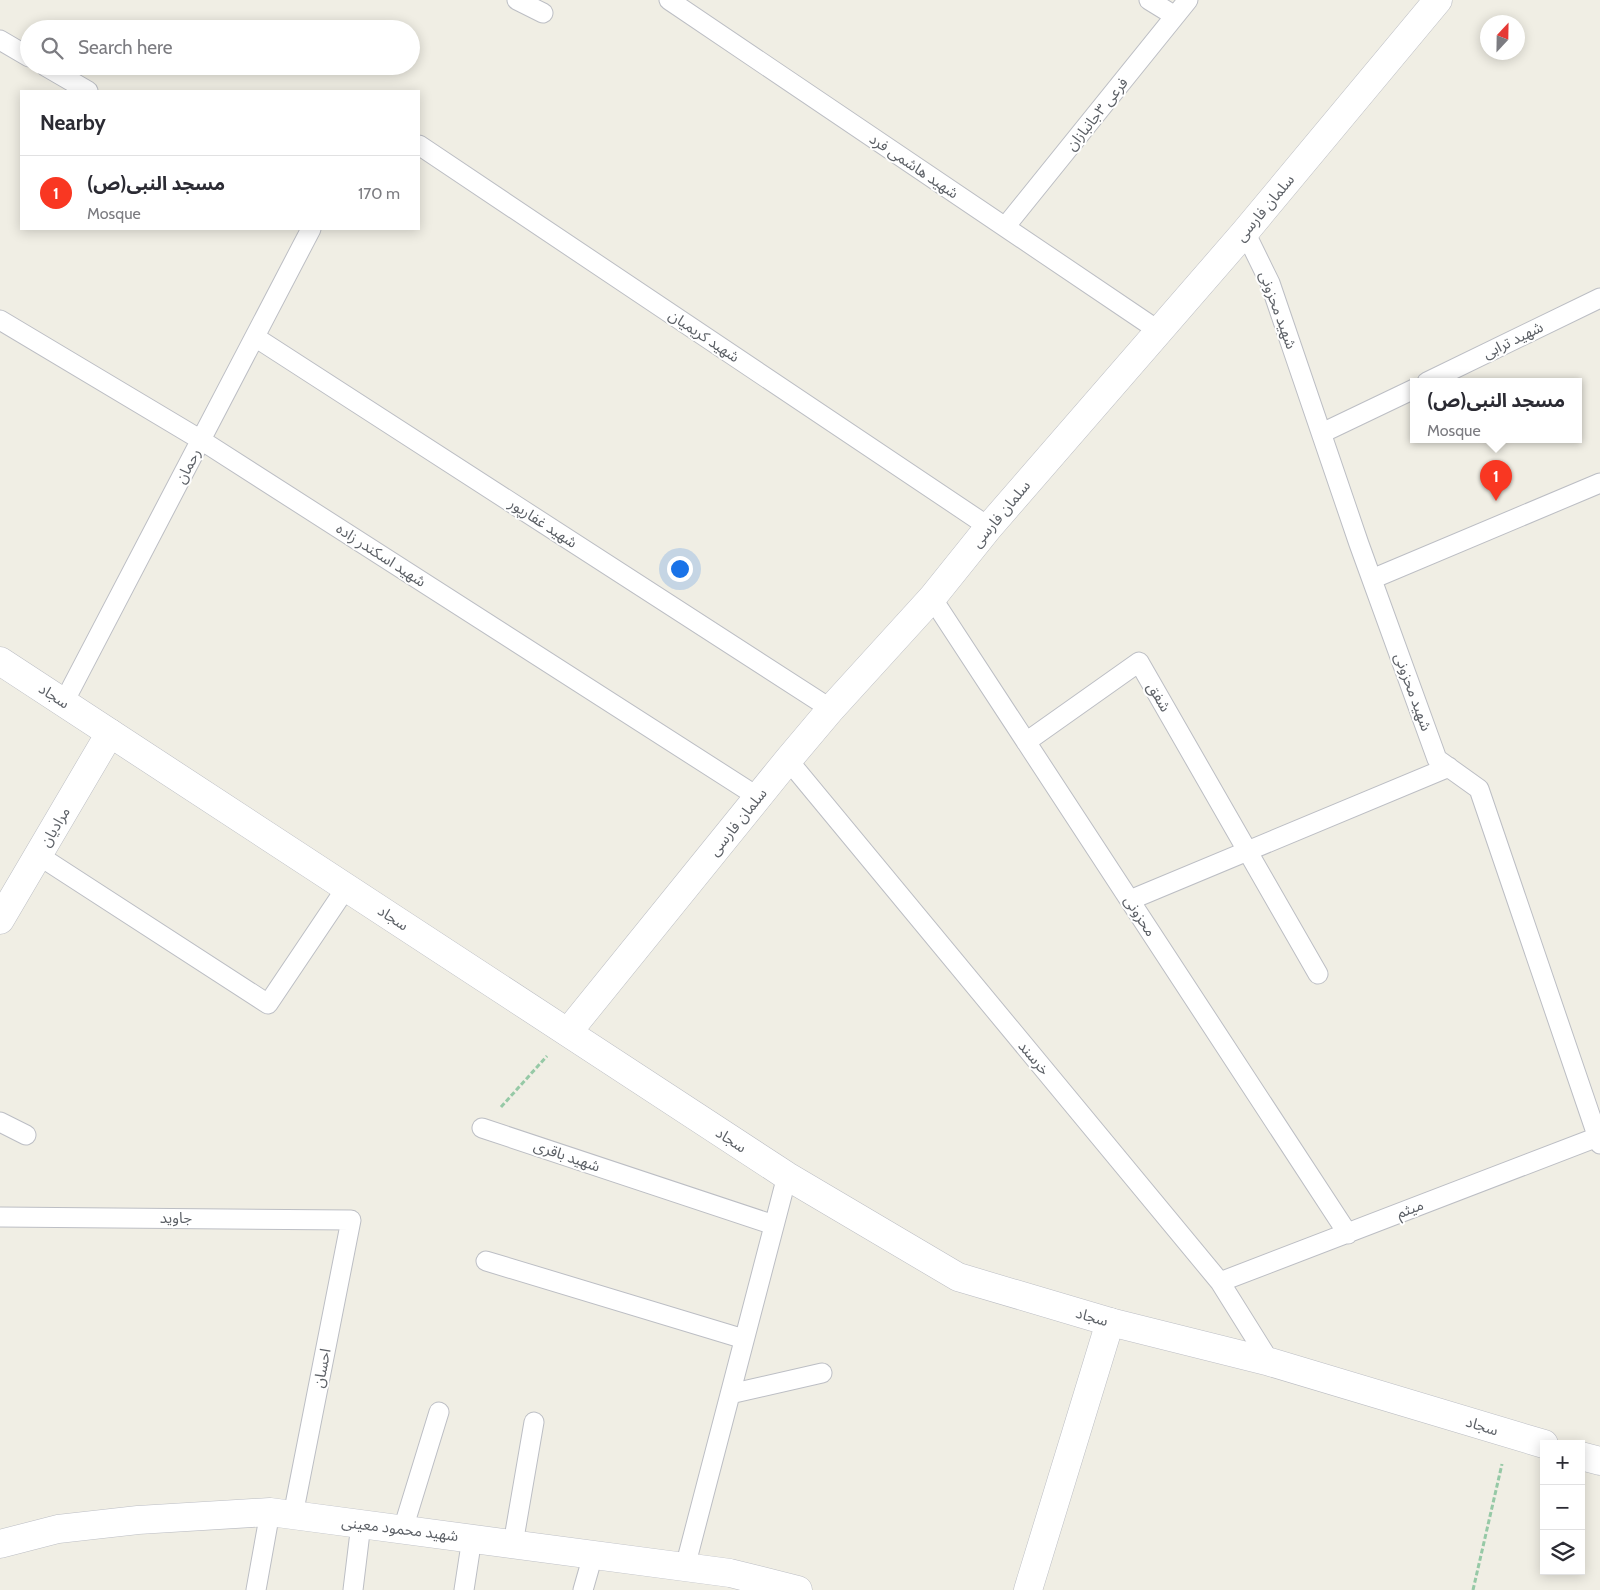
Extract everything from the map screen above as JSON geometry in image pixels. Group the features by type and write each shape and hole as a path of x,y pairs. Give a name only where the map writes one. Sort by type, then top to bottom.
{"street":[{"name":"سلمان فارسی","path":"568,1032 788,760 932,598 989,527 1245,232 1438,0"},
{"name":"سجاد","path":"0,661 787,1176 958,1277 1110,1322 1270,1362 1540,1443"},
{"name":"مرادیان","path":"0,920 110,733"},
{"path":"1028,1590 1110,1322"},
{"path":"1585,1457 1600,1461"},
{"name":"شهید محمود معینی","path":"0,1544 58,1529 138,1520 282,1514 730,1573 798,1590"}],"lane":[{"path":"517,0 543,13"},
{"name":"شهید هاشمی فرد","path":"669,0 1159,331"},
{"path":"1149,0 1175,16"},
{"name":"فرعی ۳جانبازان","path":"1006,227 1188,0"},
{"path":"0,40 20,52"},
{"path":"60,75 86,90"},
{"name":"شهید کریمیان","path":"420,146 989,527"},
{"name":"رحمان","path":"64,702 310,230"},
{"name":"شهید محزونی","path":"1245,232 1270,283 1372,579 1437,759 1479,789 1599,1139"},
{"name":"شهید ترابی","path":"1435,378 1600,298"},
{"name":"شهید اسکندر زاده","path":"0,320 201,440 758,797"},
{"name":"شهید غفارپور","path":"255,337 832,709"},
{"path":"1322,434 1410,391"},
{"path":"1372,579 1600,483"},
{"name":"محزونی","path":"932,598 1348,1234"},
{"name":"شفق","path":"1026,742 1139,662 1248,852"},
{"name":"خرسند","path":"788,760 1220,1282 1270,1362"},
{"path":"1130,900 1449,767"},
{"path":"1248,852 1318,974"},
{"path":"38,855 268,1004 346,888"},
{"path":"0,1122 26,1135"},
{"name":"شهید باقری","path":"482,1128 774,1226"},
{"name":"میثم","path":"1220,1282 1599,1139"},
{"path":"685,1567 787,1176"},
{"name":"جاوید","path":"0,1217 351,1220"},
{"name":"احسان","path":"256,1590 282,1514 351,1220"},
{"path":"486,1261 744,1339"},
{"path":"730,1394 822,1373"},
{"path":"402,1529 439,1412"},
{"path":"513,1544 534,1422"},
{"path":"353,1590 361,1524"},
{"path":"464,1590 472,1538"},
{"path":"583,1590 593,1555"}],"path":[{"path":"482,1128 568,1032"},
{"path":"1473,1590 1509,1434"}],"place":[{"name":"مسجد النبی(ص)","path":"1496,501"}]}
